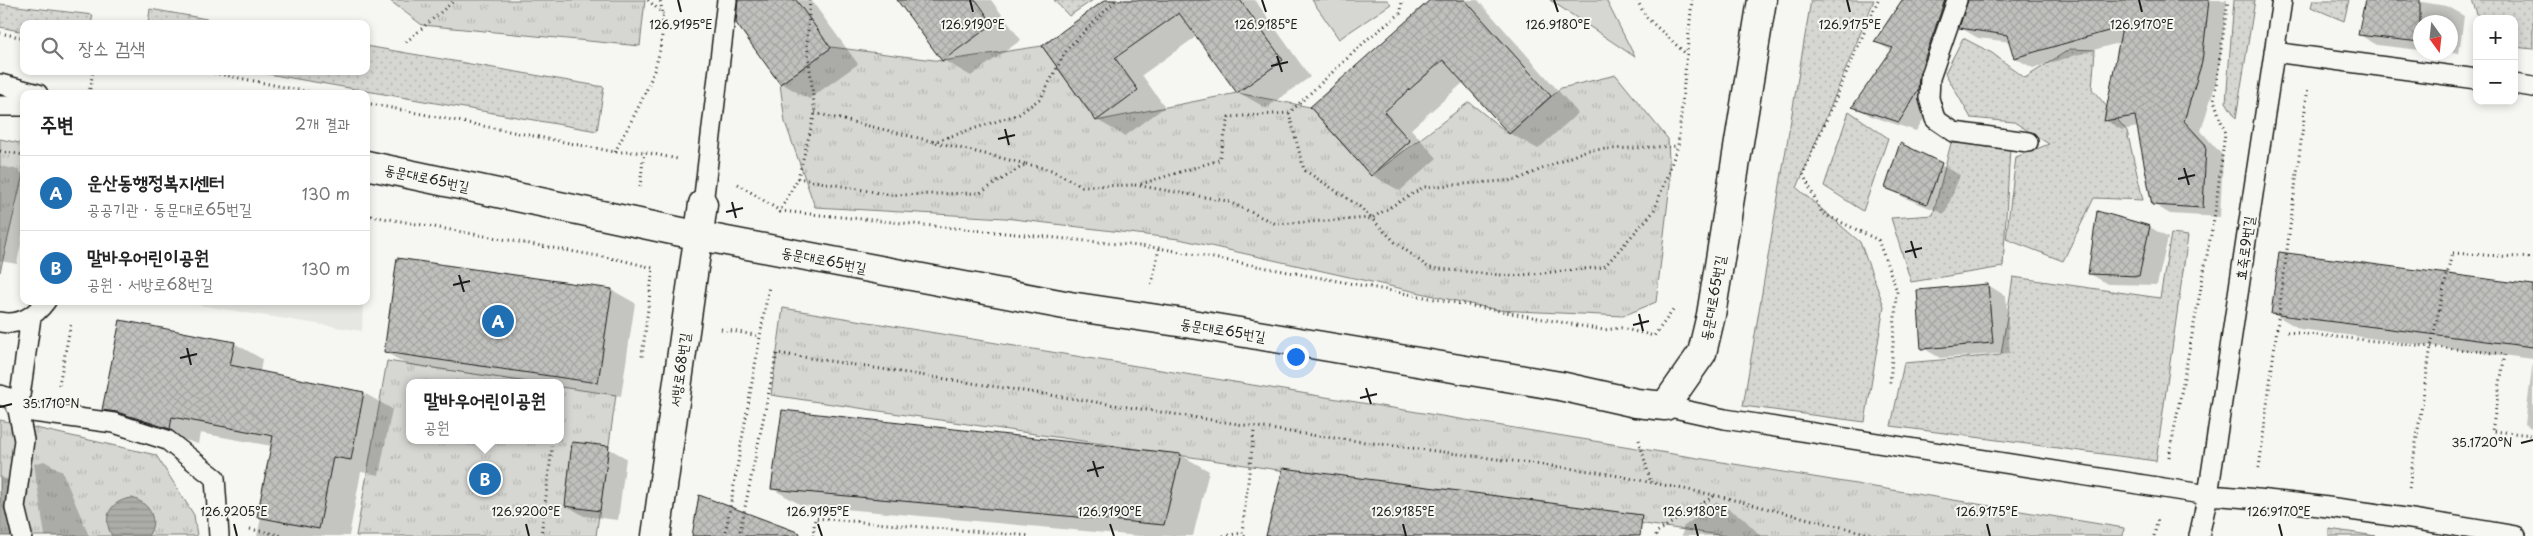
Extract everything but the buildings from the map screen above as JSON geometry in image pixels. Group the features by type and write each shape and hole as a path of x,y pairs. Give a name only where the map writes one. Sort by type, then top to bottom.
{"street":[{"name":"동문대로65번길","path":"370,166 700,236 1070,306 1198,325 1560,386 1636,403 1664,406 1702,354 1711,315 1762,0"},
{"name":"서방로68번길","path":"656,536 700,236 703,204"}],"lane":[{"path":"703,204 727,0"},
{"path":"1957,0 1930,78 1929,98 1935,119 1954,132 2028,142"},
{"name":"효죽로9번길","path":"2199,536 2208,495 2282,0"},
{"path":"2274,52 2473,78"},
{"path":"0,84 23,90"},
{"path":"2518,85 2533,87"},
{"path":"0,106 20,106"},
{"path":"0,322 26,320 39,311 43,305"},
{"path":"18,410 30,317"},
{"path":"0,394 12,399 18,410 24,440 15,507 22,536"},
{"path":"1664,406 1735,420 2208,495 2256,498 2392,515 2516,536"},
{"path":"18,410 114,423 167,440 215,478 219,536"}],"path":[{"path":"406,42 455,0"},
{"path":"648,0 663,14"},
{"path":"614,152 658,62 664,36 660,0"},
{"path":"780,211 798,178 814,113 808,43 810,0"},
{"path":"933,143 1019,114 1041,98 1067,49 1116,0"},
{"path":"814,113 1051,170 1082,186 1146,184 1219,160 1229,116 1289,113 1369,38 1401,13 1402,0"},
{"path":"1637,0 1646,17 1686,53"},
{"path":"1289,113 1304,170 1359,206 1395,242 1429,268 1512,276 1604,267 1654,211 1678,146 1692,0"},
{"path":"1878,0 1803,174 1822,212 1878,240 1897,291 1890,383"},
{"path":"2154,536 2220,178 2225,133 2214,100 2228,0"},
{"path":"0,34 20,37"},
{"path":"89,90 92,75"},
{"path":"224,75 299,90"},
{"path":"2256,498 2308,86 2314,82"},
{"path":"370,104 614,152 644,152 708,164 780,211 1159,248 1603,330 1621,328 1654,336 1679,304"},
{"path":"1135,185 1227,200 1276,224 1372,218 1424,187 1516,180 1587,150 1678,146"},
{"path":"0,151 20,154"},
{"path":"798,178 891,195 980,193 1026,164"},
{"path":"370,216 621,260 653,268 642,364"},
{"path":"2408,494 2431,346 2452,253 2533,258"},
{"path":"725,536 767,297"},
{"path":"58,393 71,321"},
{"path":"2287,332 2505,354 2492,431 2533,435"},
{"path":"739,536 777,353 1303,434 1588,470 1714,496 1877,536"},
{"path":"1223,536 1243,535 1254,431"},
{"path":"1637,436 1651,482"},
{"path":"541,536 552,444"},
{"path":"1656,536 1657,532 1714,496"},
{"path":"813,536 815,518 1032,536"}],"shaded area":[{"path":"198,305 363,305 362,331"},
{"path":"132,498 144,504 151,513 153,524 148,536 112,536 108,522 110,511 118,502"}],"green space":[{"path":"389,0 645,0 640,46 422,25"},
{"path":"1054,0 1093,0 1069,16"},
{"path":"1312,0 1387,0 1391,4 1339,39"},
{"path":"1550,0 1606,0 1635,57"},
{"path":"1811,0 1874,0 1797,188 1860,242 1884,306 1865,422 1743,406"},
{"path":"2234,0 2255,0 2236,118 2226,102"},
{"path":"2313,0 2349,0 2344,21 2311,7"},
{"path":"2472,0 2533,0 2533,49 2518,47 2518,15 2478,15"},
{"path":"0,4 93,15 92,20 20,20 20,31 0,27"},
{"path":"150,9 212,20 149,20"},
{"path":"1963,38 1992,53 2025,78 2070,49 2095,50 2092,89 2127,131 2143,200 2094,198 2063,261 2006,239 2016,157 2049,144 2014,122 1971,118 1945,73"},
{"path":"1042,46 1096,121 1237,93 1310,107 1371,176 1469,102 1509,134 1561,88 1616,75 1668,139 1670,184 1656,302 1623,316 1497,310 1179,239 1005,218 815,207 785,122 780,84 831,47 942,61"},
{"path":"370,47 604,87 597,131 370,92 370,90 274,75 370,75"},
{"path":"1849,111 1888,138 1863,211 1824,186"},
{"path":"0,139 20,143 20,187 0,272"},
{"path":"1951,143 2010,148 2003,267 1911,282 1891,218 1933,215"},
{"path":"2171,234 2188,236 2156,461 1891,426 1904,363 2001,355 2013,277 2160,298"},
{"path":"783,308 2124,528 2123,536 1726,536 771,395"},
{"path":"387,361 507,379 406,379 406,444 564,444 564,388 616,395 596,536 356,536"},
{"path":"0,420 156,455 194,515 197,536 0,536"},
{"path":"2329,529 2376,536 2329,536"}],"place":[{"name":"운산동행정복지센터","path":"498,321"},
{"name":"말바우어린이공원","path":"485,479"}]}
